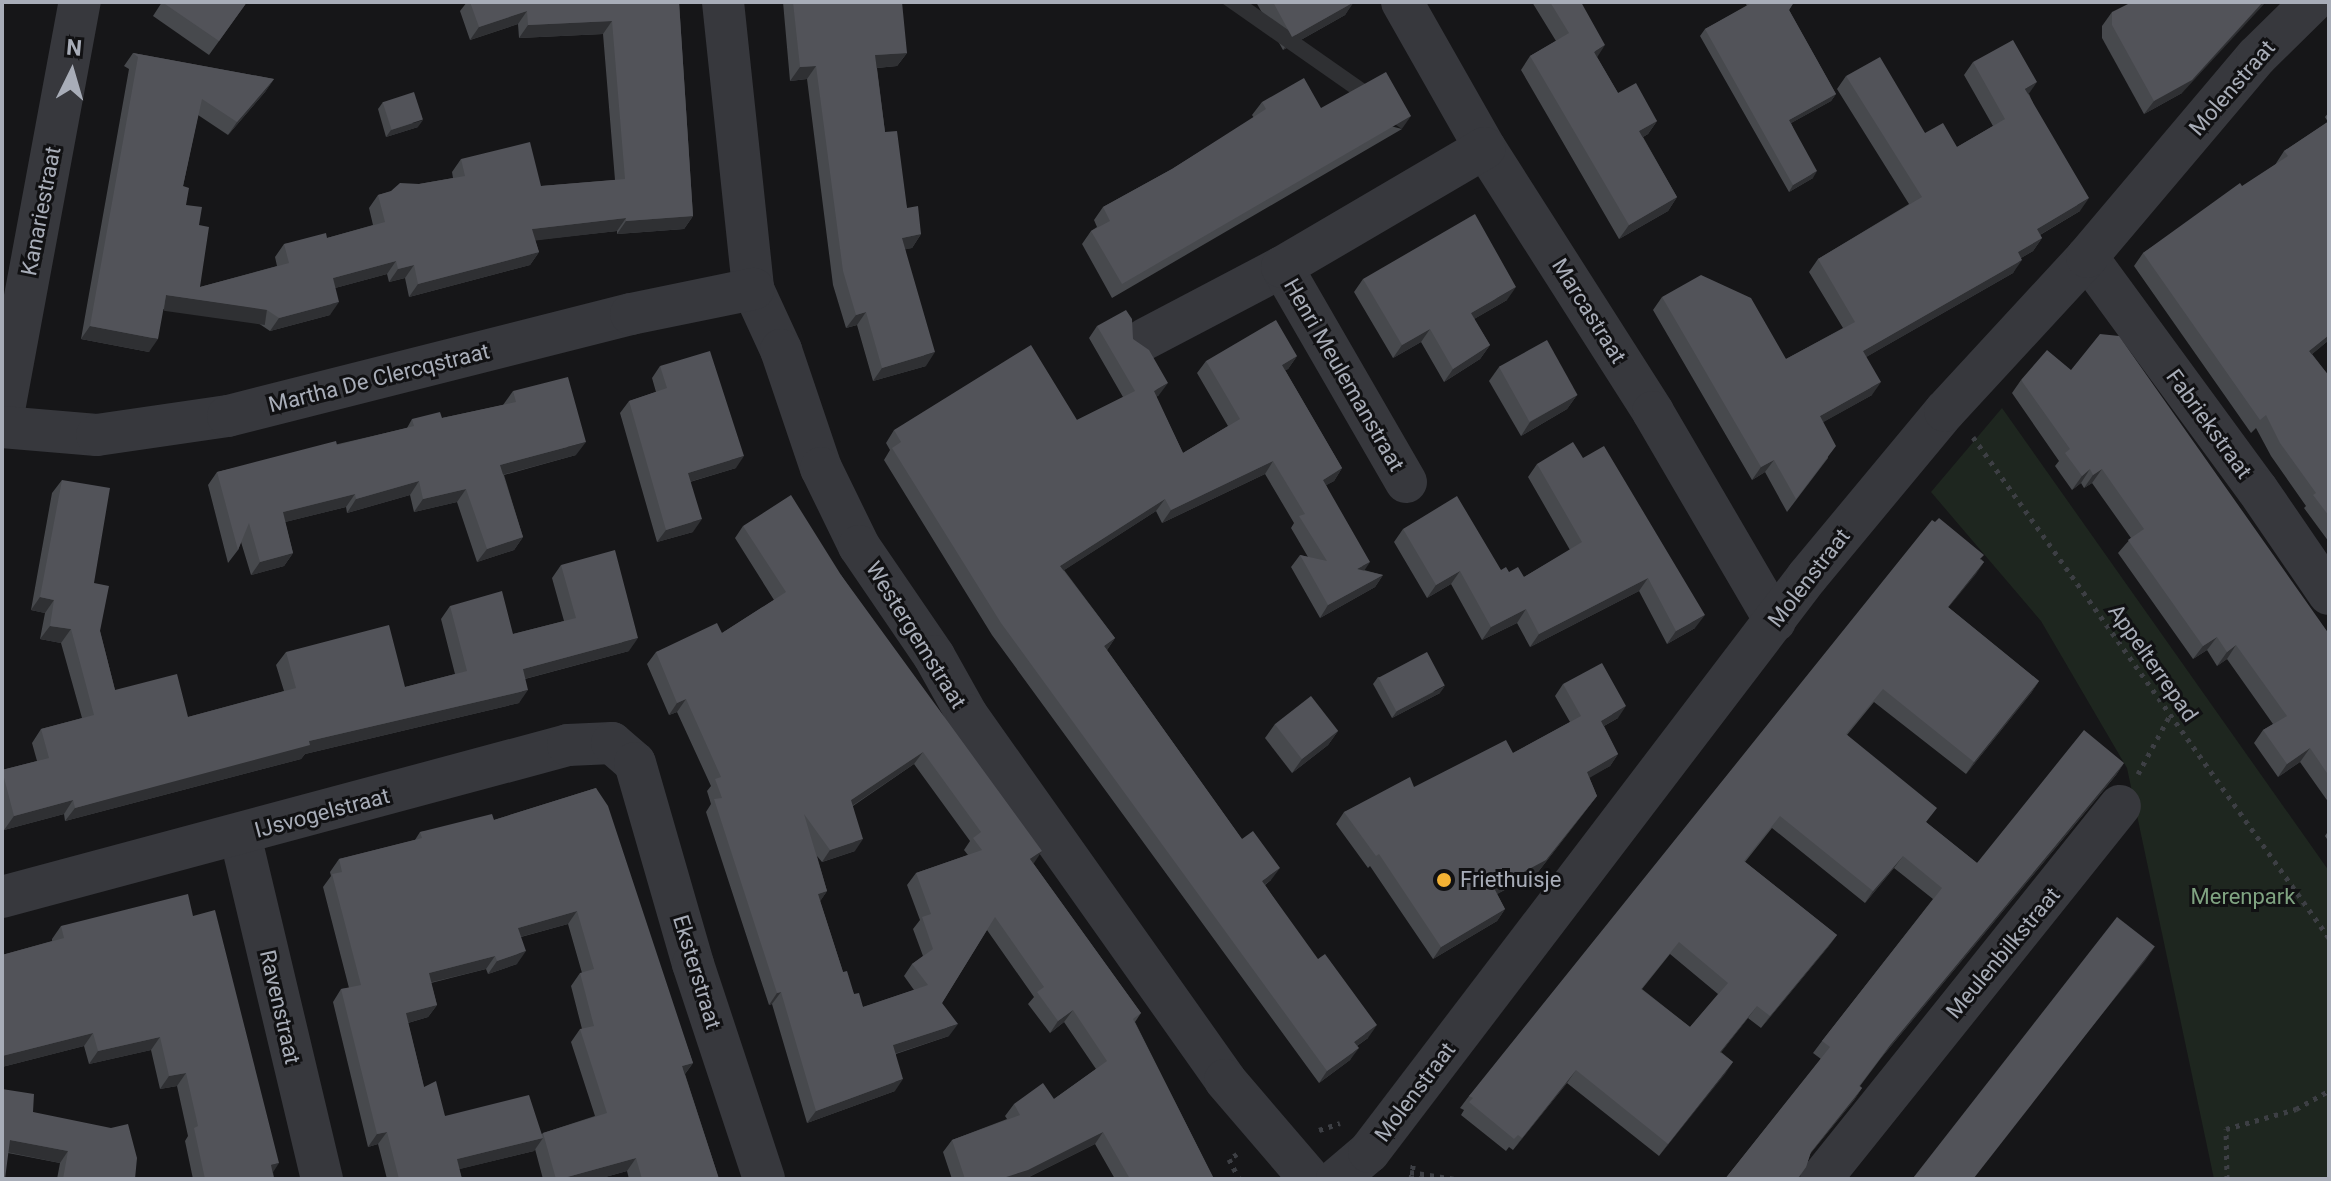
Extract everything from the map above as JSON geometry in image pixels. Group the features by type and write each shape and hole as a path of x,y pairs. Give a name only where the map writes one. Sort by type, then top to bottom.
{"street":[{"name":"Kanariestraat","path":"2,424 80,2"},
{"name":"Westergemstraat","path":"723,2 753,289 781,350 821,468 859,546 934,656 967,715 1225,1080 1310,1179"},
{"name":"Marcastraat","path":"1402,2 1485,148 1653,412 1775,621"},
{"name":"Molenstraat","path":"1337,1179 1369,1152 1775,621 1945,411 2087,257 2257,56 2312,2"},
{"name":"Henri Meulemanstraat","path":"1145,339 1282,267 1485,148"},
{"name":"Fabriekstraat","path":"2087,257 2257,489 2329,594"},
{"name":"Henri Meulemanstraat","path":"1282,267 1406,482"},
{"name":"Martha De Clercqstraat","path":"2,424 97,435 228,416 631,314 753,289"},
{"name":"IJsvogelstraat","path":"2,897 568,745 612,743 635,763"},
{"name":"Eksterstraat","path":"635,763 693,964 764,1179"},
{"name":"Meulenbilkstraat","path":"1821,1179 2120,806"},
{"name":"Ravenstraat","path":"240,835 322,1179"}],"path":[{"name":"Appelterrepad","path":"1945,411 1974,439 2329,938"},
{"path":"2120,806 2170,715"},
{"path":"2227,1179 2226,1129 2296,1109 2329,1091"},
{"path":"1412,1176 1454,1179"}],"green space":[{"name":"Merenpark","path":"2002,408 2329,871 2329,1179 2214,1179 2127,768 2041,621 1931,492"}],"building":[{"path":"162,2 247,2 219,41"},
{"path":"470,2 679,2 693,216 626,221 626,218 532,229 539,252 418,284 414,265 398,269 396,261 333,278 339,302 279,318 267,310 166,295 158,339 90,326 138,57 133,53 274,79 237,122 202,99 183,186 189,188 186,205 202,207 199,225 209,227 200,287 289,263 284,244 326,233 327,238 385,222 378,195 391,191 400,183 419,184 465,176 461,159 530,142 541,186 625,179 612,21 528,25 527,11 479,27"},
{"path":"793,2 902,2 907,53 875,55 885,132 897,131 907,208 918,206 921,234 902,238 935,352 882,368 866,312 856,315 843,271 816,66 800,67"},
{"path":"1273,2 1354,2 1292,37"},
{"path":"1550,2 1581,2 1605,45 1594,52 1618,93 1636,83 1657,121 1639,131 1677,197 1629,225 1530,56 1569,33"},
{"path":"1753,2 1794,2 1789,10 1836,94 1789,120 1817,171 1793,185 1705,29"},
{"path":"2132,2 2263,2 2192,80 2154,101 2112,25 2112,12"},
{"path":"2013,40 2037,82 2025,89 2089,198 2037,229 2042,238 2018,252 2022,260 1863,351 1881,382 1820,416 1836,446 1796,499 1774,460 1761,467 1662,297 1701,275 1751,298 1786,359 1855,322 1818,259 1922,197 1846,76 1880,57 1925,133 1943,123 1957,147 2005,119 1973,62"},
{"path":"1386,72 1411,116 1122,284 1091,231 1110,221 1103,207 1172,169 1266,109 1262,102 1304,78 1321,108"},
{"path":"414,92 423,120 392,130 383,102"},
{"path":"2329,121 2329,335 2309,351 2329,376 2329,516 2280,443 2266,415 2260,420 2143,253 2240,183 2242,186 2288,156 2284,151"},
{"path":"1475,214 1516,287 1471,313 1490,345 1453,369 1430,329 1402,345 1363,279"},
{"path":"1126,310 1132,319 1133,339 1149,350 1168,383 1154,391 1183,453 1240,419 1206,361 1276,320 1297,356 1282,365 1342,468 1323,480 1370,562 1357,569 1383,575 1328,605 1300,555 1327,561 1299,516 1305,514 1273,461 1171,510 1165,499 1060,566 1115,638 1104,646 1242,839 1253,831 1280,868 1262,881 1318,959 1325,954 1377,1025 1354,1042 1359,1048 1327,1071 1001,623 892,448 901,442 894,430 1031,345 1077,420 1135,391 1097,326"},
{"path":"2100,334 2119,336 2329,634 2329,776 2310,748 2287,764 2263,730 2287,716 2236,645 2227,652 2217,637 2203,646 2128,540 2144,529 2102,469 2093,475 2090,469 2082,476 2065,453 2070,449 2021,380 2047,350 2071,370"},
{"path":"1547,340 1578,395 1529,422 1499,367"},
{"path":"710,351 744,456 688,473 702,519 666,530 629,401 667,388 660,366"},
{"path":"568,377 586,442 500,465 523,537 487,549 466,489 423,499 419,481 356,499 355,494 283,512 293,553 260,562 249,523 238,550 217,472 336,441 337,445 414,426 412,419 440,412 442,418 516,402 513,391"},
{"path":"1573,442 1583,458 1604,446 1705,615 1676,631 1648,578 1539,634 1526,609 1491,627 1460,571 1436,585 1403,529 1457,496 1501,570 1506,567 1509,572 1518,567 1524,577 1582,542 1537,464"},
{"path":"62,480 110,488 94,583 109,586 100,631 115,690 177,674 188,717 296,688 286,652 389,625 405,687 467,671 450,606 502,591 513,634 576,618 561,565 615,550 638,638 523,669 528,690 309,741 310,745 75,808 73,800 14,816 2,770 49,758 41,729 94,715 71,629 50,626 54,600 40,597"},
{"path":"791,495 841,575 1042,851 1030,859 1141,1013 1133,1019 1214,1179 1130,1179 1103,1132 1028,1170 1000,1179 965,1179 952,1140 1020,1115 1014,1104 1043,1083 1054,1099 1107,1061 1073,1010 1058,1021 1037,992 1044,987 995,917 942,1003 958,1024 893,1045 903,1079 816,1111 781,992 777,993 714,799 722,798 715,779 721,777 686,699 677,703 656,652 717,623 722,633 786,592 743,526","holes":["923,752 981,832 973,838 982,850 916,873 931,914 922,917 933,949 912,964 928,985 863,1007 859,993 854,994 847,971 843,972 818,894 827,891 804,814 830,850 863,839 851,800"]},
{"path":"1939,518 1984,555 1980,559 1984,562 1948,607 2039,681 1974,762 1883,689 1846,734 1937,808 1926,822 1977,863 2084,730 2124,763 1890,1045 1859,1086 1862,1088 1811,1152 1806,1167 1797,1179 1725,1179 1830,1047 1822,1041 1942,888 1903,856 1873,891 1780,816 1744,861 1837,935 1770,1016 1757,1006 1720,1052 1733,1062 1668,1144 1576,1070 1522,1138 1518,1135 1514,1139 1469,1102 1473,1098 1469,1096 1932,520 1935,522","holes":["1679,942 1728,983 1690,1027 1641,989"]},
{"path":"1427,652 1445,686 1396,711 1378,678"},
{"path":"1602,663 1626,706 1601,721 1618,754 1587,772 1597,796 1546,860 1494,888 1505,909 1441,947 1379,854 1376,856 1344,812 1410,777 1414,787 1506,740 1513,753 1581,716 1563,684"},
{"path":"1311,696 1338,731 1302,759 1275,724"},
{"path":"596,788 608,806 693,1063 682,1066 719,1179 642,1179 636,1158 556,1179 543,1133 607,1113 580,1029 594,1026 580,973 594,969 577,911 518,928 526,951 497,961 495,956 429,973 437,1005 406,1013 424,1087 436,1081 445,1116 529,1095 543,1138 457,1159 462,1179 399,1179 387,1132 377,1134 341,989 361,985 332,874 342,872 339,859 422,838 420,832 492,814 494,820"},
{"path":"188,894 193,916 215,910 279,1163 271,1165 274,1179 205,1179 194,1128 198,1126 186,1073 169,1076 160,1037 98,1051 93,1033 2,1056 2,955 64,938 61,926"},
{"path":"2117,917 2155,947 1973,1179 1912,1179"},
{"path":"2,1089 34,1094 33,1112 111,1128 128,1124 137,1158 135,1179 63,1179 68,1151 10,1140 5,1179 2,1179"}],"place":[{"name":"Friethuisje","path":"1444,880"}]}
